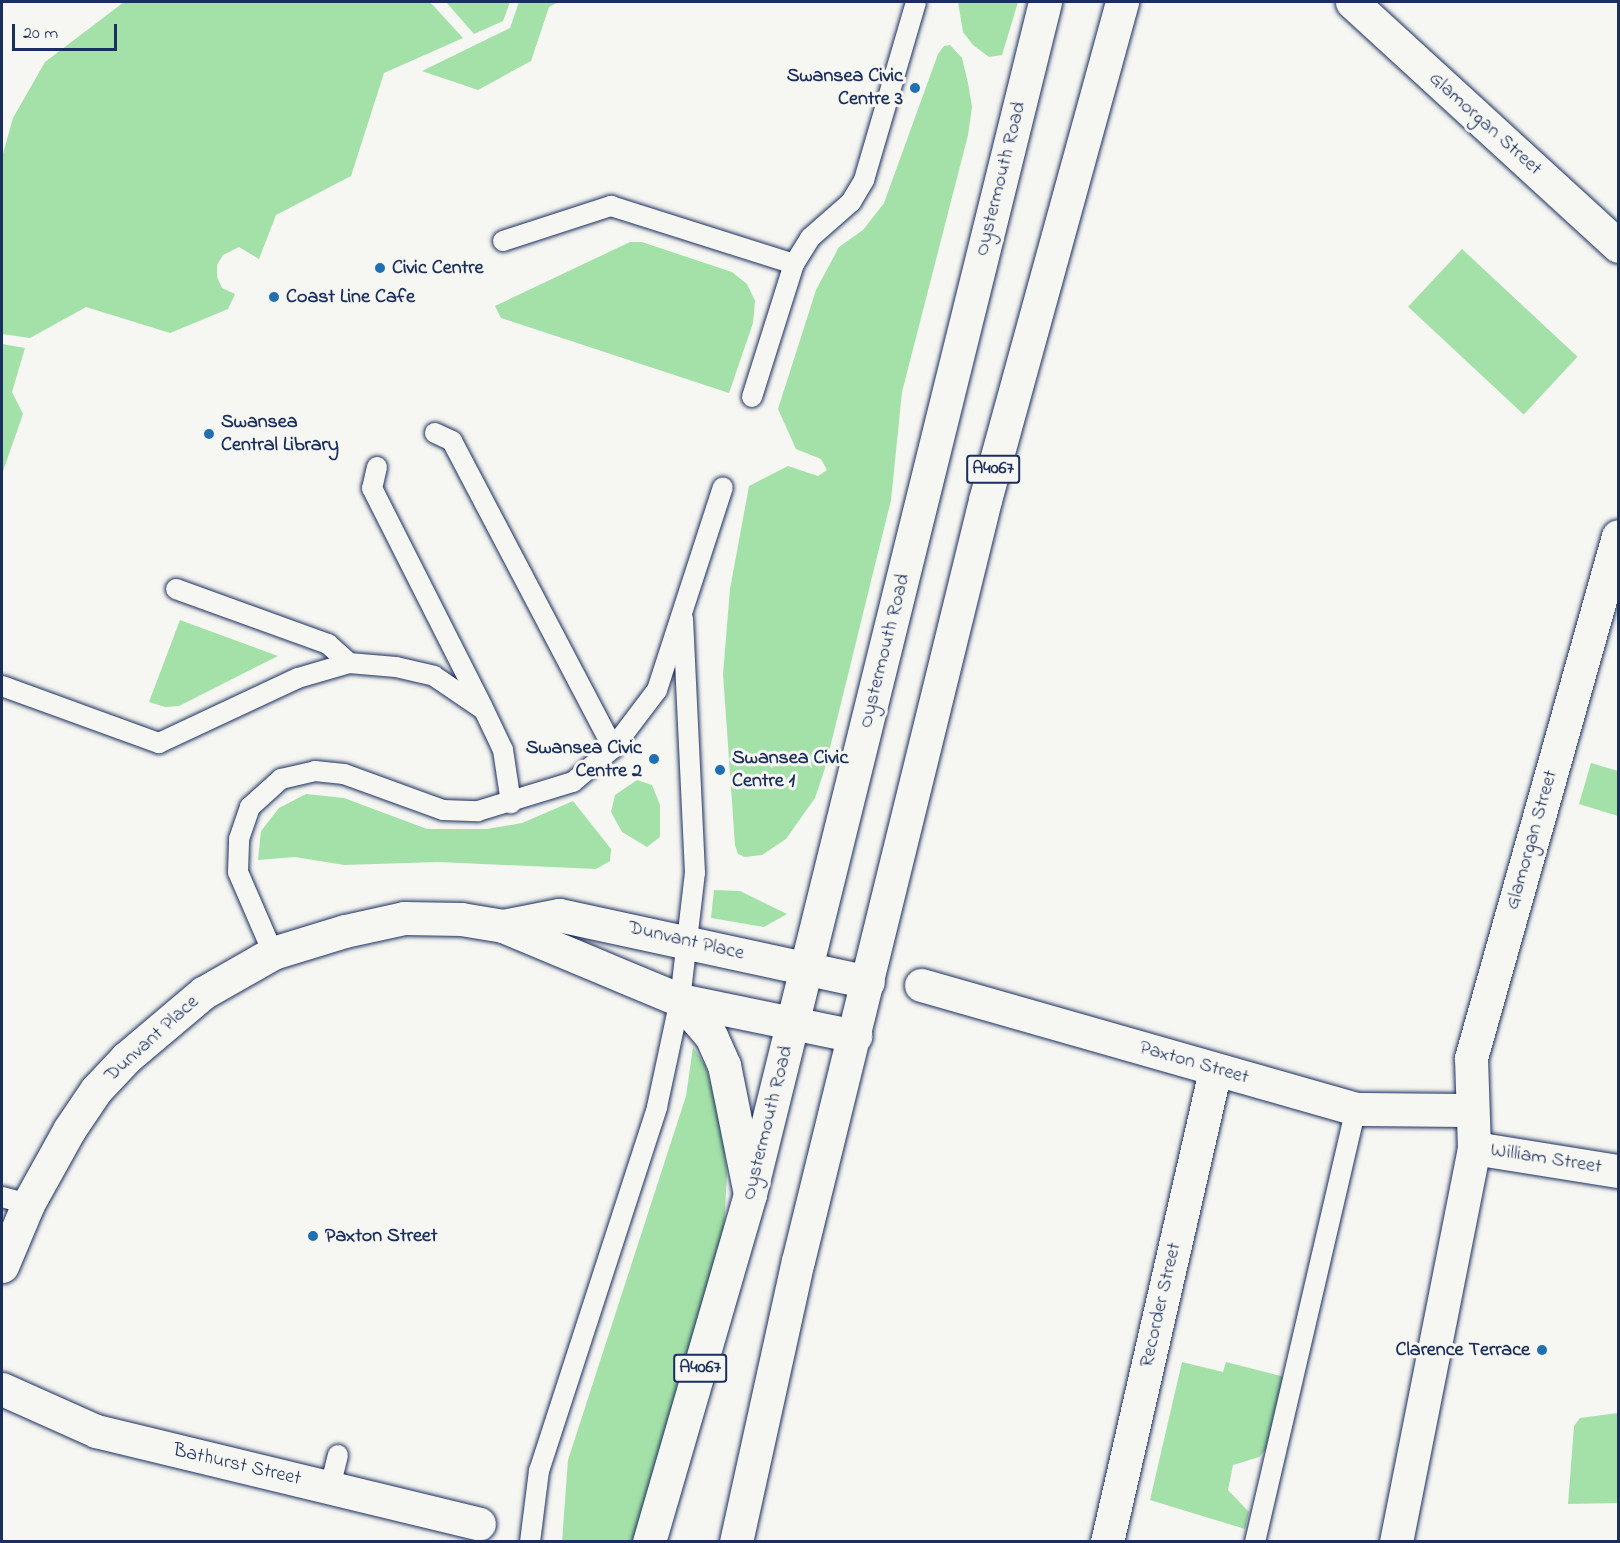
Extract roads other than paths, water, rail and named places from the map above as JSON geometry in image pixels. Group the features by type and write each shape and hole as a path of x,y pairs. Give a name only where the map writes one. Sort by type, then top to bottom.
{"street":[{"name":"Oystermouth Road","path":"650,1542 750,1194 1045,2"},
{"name":"A4067","path":"736,1542 798,1261 855,1036 984,500 1122,2"},
{"name":"Glamorgan Street","path":"1352,2 1618,246"},
{"name":"Glamorgan Street","path":"1474,1148 1471,1058 1618,536"},
{"name":"Dunvant Place","path":"502,926 559,915 868,982"},
{"name":"Dunvant Place","path":"2,1266 15,1200 69,1130 96,1090 126,1058 203,993 273,952 404,918 461,919 502,926 680,1000 855,1036"},
{"name":"Paxton Street","path":"921,985 1356,1109 1472,1110"},
{"name":"Dunvant Place","path":"680,1000 711,1036 724,1065 750,1194"},
{"name":"Recorder Street","path":"1107,1542 1215,1069"},
{"name":"William Street","path":"1474,1148 1618,1171"},
{"path":"1396,1542 1474,1148"},
{"name":"Bathurst Street","path":"2,1389 96,1431 479,1524"}],"lane":[{"path":"752,397 794,264 810,238 851,202 864,180 916,2"},
{"path":"503,241 610,206 794,264"},
{"path":"435,433 452,441 613,748"},
{"path":"377,466 372,488 503,750 511,803"},
{"path":"273,952 238,872 239,839 250,807 281,779 315,771 344,774 443,810 478,811 511,803 573,782 613,748 657,690 723,488"},
{"path":"176,589 328,644 349,663"},
{"path":"530,1542 539,1471 657,1107 680,1000 695,873 682,618"},
{"path":"2,686 159,743 298,678 349,663 396,667 434,676 484,710"},
{"path":"1255,1542 1356,1109"},
{"path":"330,1487 338,1455"}],"place":[{"name":"Swansea Civic Centre 3","path":"915,88"},
{"name":"Civic Centre","path":"380,268"},
{"name":"Coast Line Cafe","path":"274,297"},
{"name":"Swansea Central Library","path":"209,434"},
{"name":"Swansea Civic Centre 2","path":"654,759"},
{"name":"Swansea Civic Centre 1","path":"720,770"},
{"name":"Paxton Street","path":"313,1236"},
{"name":"Clarence Terrace","path":"1542,1350"}]}
